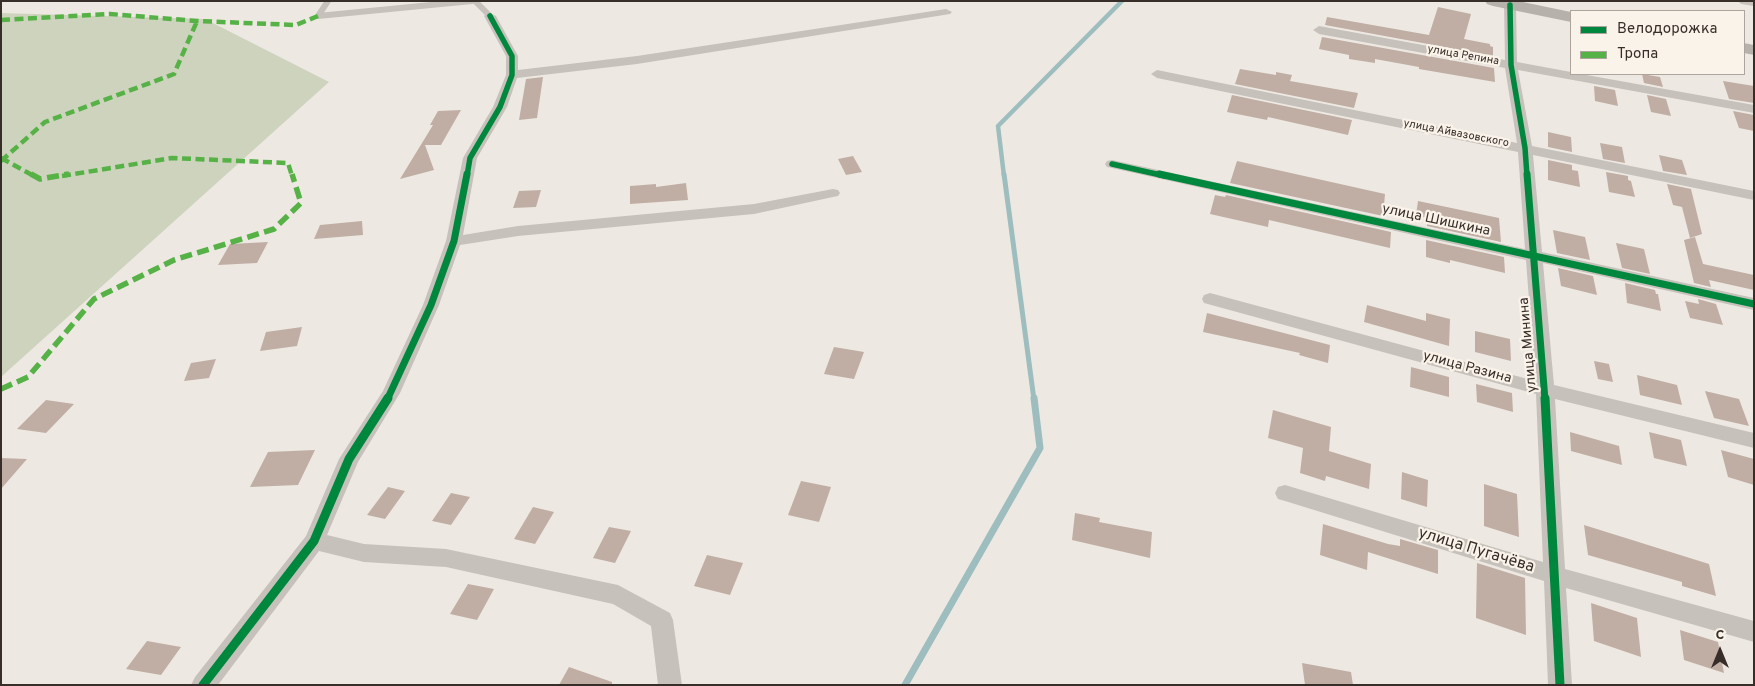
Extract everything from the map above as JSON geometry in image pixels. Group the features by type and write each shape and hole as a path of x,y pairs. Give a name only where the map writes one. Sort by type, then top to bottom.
{"main road":[{"path":"1493,1 1570,17"}],"street":[{"name":"улица Минина","path":"1510,5 1511,65 1525,148 1546,390 1560,685"},
{"path":"512,75 656,57 946,12"},
{"path":"203,685 314,541 349,459 391,393 431,305 454,241 470,158 500,107 512,75 512,56 490,16"},
{"name":"улица Репина","path":"1320,30 1754,109"},
{"name":"улица Айвазовского","path":"1157,74 1754,196"},
{"name":"улица Шишкина","path":"1112,164 1754,304"},
{"path":"454,241 518,231 754,209 833,193"},
{"name":"улица Разина","path":"1210,299 1546,390 1754,442"},
{"name":"улица Пугачёва","path":"1285,493 1554,575 1754,632"},
{"path":"314,541 364,553 446,558 618,595 662,620 670,685"}],"lane":[{"path":"328,1 318,16 366,12 414,4 474,1 490,16"},
{"path":"366,12 371,1"},
{"path":"1742,1 1754,3"}],"green space":[{"path":"1,13 205,19 329,82 1,377"}],"building":[{"path":"1438,7 1471,14 1464,39 1490,44 1493,47 1493,56 1325,25 1327,17 1429,35"},
{"path":"1322,37 1494,68 1495,82 1419,69 1419,67 1375,59 1375,63 1349,59 1349,55 1319,49"},
{"path":"1240,69 1276,75 1276,72 1292,75 1290,81 1358,93 1354,108 1235,84"},
{"path":"1642,75 1660,77 1663,87 1644,83"},
{"path":"543,77 537,118 519,120 526,79"},
{"path":"1723,81 1754,86 1754,103 1729,99"},
{"path":"1594,86 1615,90 1618,106 1595,101"},
{"path":"1232,95 1352,120 1348,135 1268,117 1267,120 1227,112"},
{"path":"1647,95 1666,99 1671,116 1651,112"},
{"path":"461,110 441,145 425,145 434,170 400,179 433,125 430,125 438,111"},
{"path":"1733,111 1754,115 1754,131 1739,128"},
{"path":"1548,132 1571,137 1572,152 1548,147"},
{"path":"1600,143 1622,147 1625,163 1603,159"},
{"path":"1659,155 1682,160 1687,175 1663,171"},
{"path":"853,156 862,172 846,175 838,159"},
{"path":"1548,160 1572,165 1572,170 1578,171 1580,187 1548,180"},
{"path":"1237,161 1385,194 1383,216 1230,183"},
{"path":"1606,172 1628,176 1635,197 1609,192"},
{"path":"686,183 688,200 630,204 630,186 656,184 656,187"},
{"path":"1667,184 1691,189 1702,234 1690,238 1682,207 1673,205"},
{"path":"541,190 536,207 513,208 519,191"},
{"path":"1215,195 1225,197 1226,195 1391,232 1390,248 1269,220 1268,227 1210,214"},
{"path":"1418,201 1499,218 1501,242 1427,226 1427,218 1416,215"},
{"path":"362,221 363,235 314,239 320,225"},
{"path":"1553,230 1585,237 1590,260 1557,253"},
{"path":"1695,237 1703,264 1754,275 1754,290 1709,280 1711,287 1694,283 1684,240"},
{"path":"1426,240 1504,257 1505,273 1450,260 1450,263 1426,257"},
{"path":"268,242 257,263 218,265 230,244"},
{"path":"1616,243 1644,249 1650,274 1622,268"},
{"path":"1558,268 1593,276 1597,295 1561,286"},
{"path":"1625,283 1655,290 1656,294 1658,294 1661,311 1627,303"},
{"path":"1698,299 1716,304 1723,325 1690,318 1685,301 1699,304"},
{"path":"1367,305 1426,321 1426,313 1450,319 1449,346 1364,322"},
{"path":"1207,313 1330,345 1328,363 1299,355 1300,353 1203,332"},
{"path":"302,327 297,346 260,351 266,332"},
{"path":"1475,331 1510,339 1511,361 1475,352"},
{"path":"834,347 864,352 854,379 824,374"},
{"path":"216,359 209,378 184,381 191,363"},
{"path":"1594,361 1609,364 1613,382 1598,379"},
{"path":"1411,367 1449,377 1449,397 1410,387"},
{"path":"1637,375 1677,385 1682,405 1640,395"},
{"path":"1476,384 1512,393 1513,412 1477,402"},
{"path":"1705,391 1739,399 1749,426 1714,418"},
{"path":"46,400 74,404 46,433 17,429"},
{"path":"1273,410 1331,427 1329,451 1371,464 1369,489 1326,476 1325,481 1300,473 1303,448 1268,438"},
{"path":"1570,432 1619,446 1622,465 1571,451"},
{"path":"1649,432 1681,440 1687,466 1654,458"},
{"path":"315,450 298,485 250,487 268,452"},
{"path":"1721,450 1754,459 1754,485 1728,477"},
{"path":"1,458 27,459 1,489"},
{"path":"1402,472 1428,480 1427,507 1401,499"},
{"path":"801,481 831,487 819,522 788,515"},
{"path":"1484,484 1517,494 1519,537 1484,526"},
{"path":"388,487 405,491 385,519 367,515"},
{"path":"451,493 470,497 451,525 432,521"},
{"path":"533,507 554,512 535,544 514,539"},
{"path":"1075,513 1100,518 1099,522 1152,532 1150,558 1072,540"},
{"path":"1323,524 1388,544 1400,546 1400,539 1438,550 1438,574 1368,552 1367,570 1320,555"},
{"path":"1584,525 1709,564 1716,596 1682,586 1682,582 1588,555"},
{"path":"609,527 631,531 615,563 593,558"},
{"path":"707,555 743,563 730,595 694,586"},
{"path":"1477,563 1525,578 1526,635 1476,618"},
{"path":"468,584 494,589 477,620 450,614"},
{"path":"1591,603 1637,618 1641,657 1594,641"},
{"path":"1680,630 1718,642 1724,673 1684,660"},
{"path":"147,641 181,647 161,675 126,669"},
{"path":"1302,663 1351,672 1353,685 1305,685"},
{"path":"569,667 612,682 612,685 559,685"}],"waterway":[{"path":"1004,176 998,126 1122,1"},
{"path":"1004,174 1034,400"},
{"path":"905,685 1040,448 1034,398"}],"marked path":[{"path":"1,20 110,14 197,21 296,25 318,16"},
{"path":"1,161 45,122 174,74 197,21"},
{"path":"1,158 40,179 172,158 288,163 301,203 274,229 174,260 94,299 28,377 1,389"}],"cycle path":[{"path":"1510,5 1511,65 1525,148 1545,390 1560,685"},
{"path":"203,685 314,541 349,459 391,393 431,305 454,241 470,158 500,107 512,75 512,56 490,16"},
{"path":"1112,164 1754,304"}]}
